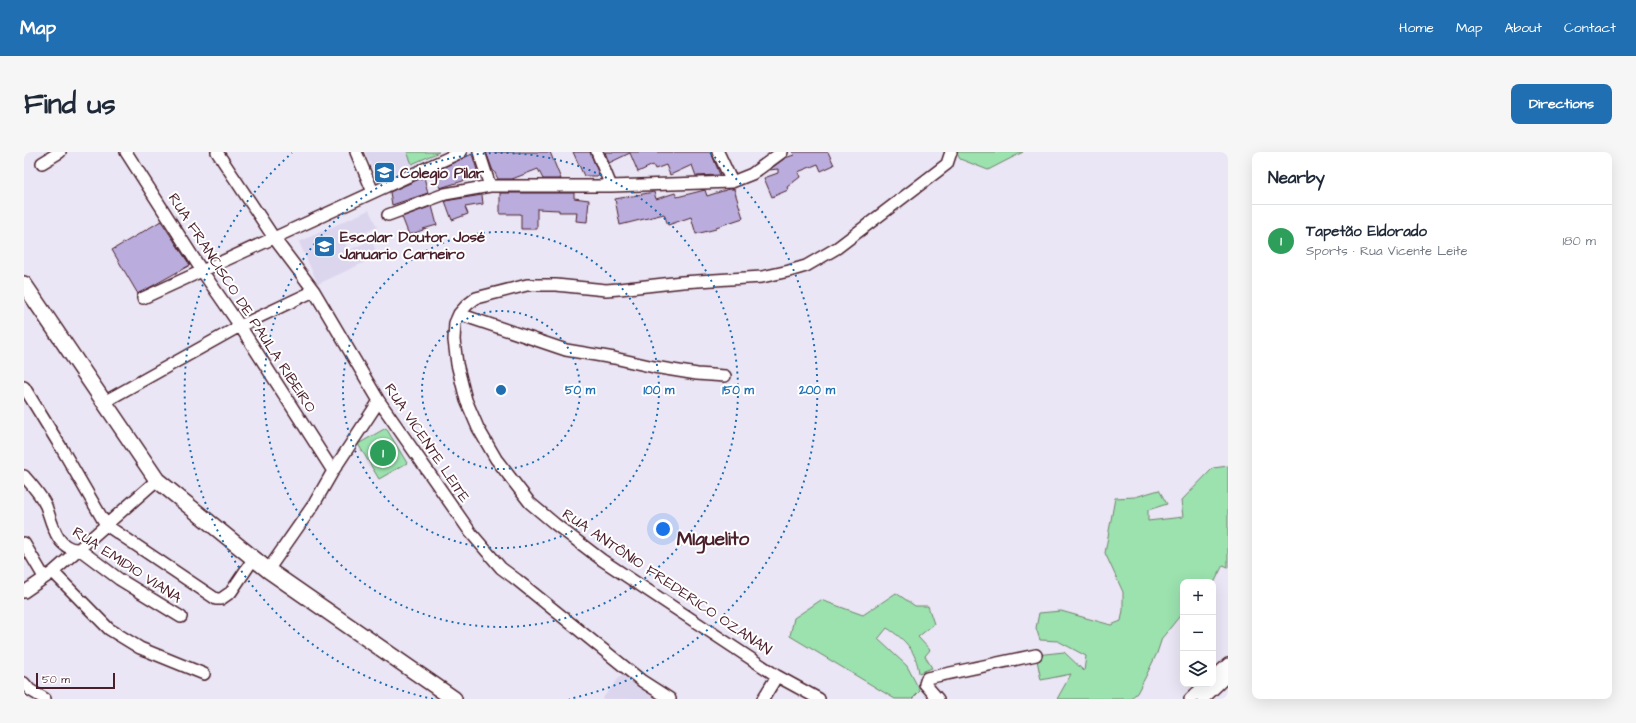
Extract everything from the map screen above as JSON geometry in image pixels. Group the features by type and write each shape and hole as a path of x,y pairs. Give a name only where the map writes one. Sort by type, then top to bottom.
{"street":[{"path":"42,163 60,152"},
{"name":"RUA FRANCISCO DE PAULA RIBEIRO","path":"126,152 333,471"},
{"name":"RUA VICENTE LEITE","path":"217,152 274,238 314,291 379,401 471,533 501,568 642,681 670,699"},
{"path":"356,152 373,192"},
{"path":"143,298 461,152"},
{"path":"479,152 490,186"},
{"path":"597,152 611,186"},
{"path":"718,152 732,182"},
{"path":"388,216 445,194 490,186 611,186 732,182 752,174 782,152"},
{"path":"725,376 698,374 661,368 566,350 459,314 476,298 526,286 556,285 606,290 682,282 762,277 789,272 806,266 837,248 947,164 951,152"},
{"path":"24,284 158,480 268,570 454,699"},
{"path":"104,402 240,326 314,291"},
{"name":"RUA ANTÔNIO FREDERICO OZANAN","path":"459,314 455,323 454,340 457,364 466,400 478,428 496,459 530,503 602,560 777,676 819,699"},
{"path":"24,387 106,525 216,598 222,599 231,592 254,558"},
{"path":"268,570 314,504 333,471 379,401"},
{"name":"RUA EMIDIO VIANA","path":"24,476 42,499 52,524 62,542 69,549 79,549 119,579 181,617"},
{"path":"24,592 79,549 158,480"},
{"path":"24,543 48,574 108,629 140,648 204,674"},
{"path":"938,699 925,684 927,678 1036,655"},
{"path":"1216,676 1226,671"},
{"path":"1204,699 1226,671"},
{"path":"763,699 777,676"},
{"path":"24,683 30,690 45,699"},
{"path":"1190,699 1203,687"}],"shaded area":[{"name":"Colegio Pilar","path":"365,152 439,152 378,181"},
{"name":"Escolar Doutor José Januario Carneiro","path":"369,210 377,227 344,242 349,250 371,240 378,256 318,284 299,242"},
{"path":"623,673 655,699 602,699"}],"green space":[{"path":"407,152 439,152 412,164"},
{"path":"956,152 1023,152 988,170 960,159"},
{"path":"386,428 407,463 379,479 358,444"},
{"path":"1228,466 1228,567 1223,565 1216,579 1180,579 1180,616 1162,638 1157,653 1145,678 1137,693 1130,699 1057,699 1071,674 1041,680 1036,655 1064,652 1084,671 1086,656 1058,641 1040,640 1036,628 1039,613 1061,611 1111,625 1121,621 1123,610 1123,592 1105,553 1115,498 1135,497 1159,490 1167,504 1148,510 1148,521 1183,517 1181,501 1213,468"},
{"path":"896,593 915,606 928,606 934,624 918,637 930,650 925,656 932,668 919,673 918,665 913,652 900,637 887,628 878,639 907,666 920,691 912,699 895,699 790,636 794,618 821,600 863,615"}],"building":[{"path":"486,152 550,152 561,179 543,179 538,169 512,179 498,179 493,171"},
{"path":"573,152 590,152 599,174 597,176 584,176"},
{"path":"605,152 711,152 720,175 696,176 692,165 670,175 666,165 655,169 653,165 638,172 630,153 609,163"},
{"path":"793,152 828,152 834,165 821,171 818,164 798,172 800,177 787,187 788,190 772,197 764,178 778,173 778,169 769,170 785,158 794,155"},
{"path":"472,154 479,176 440,188 434,172"},
{"path":"424,177 428,193 392,205 390,192"},
{"path":"729,189 734,189 743,218 716,227 716,229 696,234 691,217 668,225 664,214 620,225 615,199 654,192 656,199 675,193 677,197 705,190 707,196"},
{"path":"500,193 574,193 574,198 589,200 587,222 576,221 577,212 559,212 559,210 537,209 537,229 521,229 521,214 500,214"},
{"path":"482,195 483,204 465,207 468,214 452,220 445,201"},
{"path":"432,206 437,225 409,235 402,217"},
{"path":"161,221 190,265 138,294 112,250"}],"place":[{"name":"Colegio Pilar","path":"385,173"},
{"name":"Escolar Doutor José Januario Carneiro","path":"324,246"},
{"name":"Tapetão Eldorado","path":"383,453"}],"district":[{"name":"MIguelito","path":"713,539"}]}
